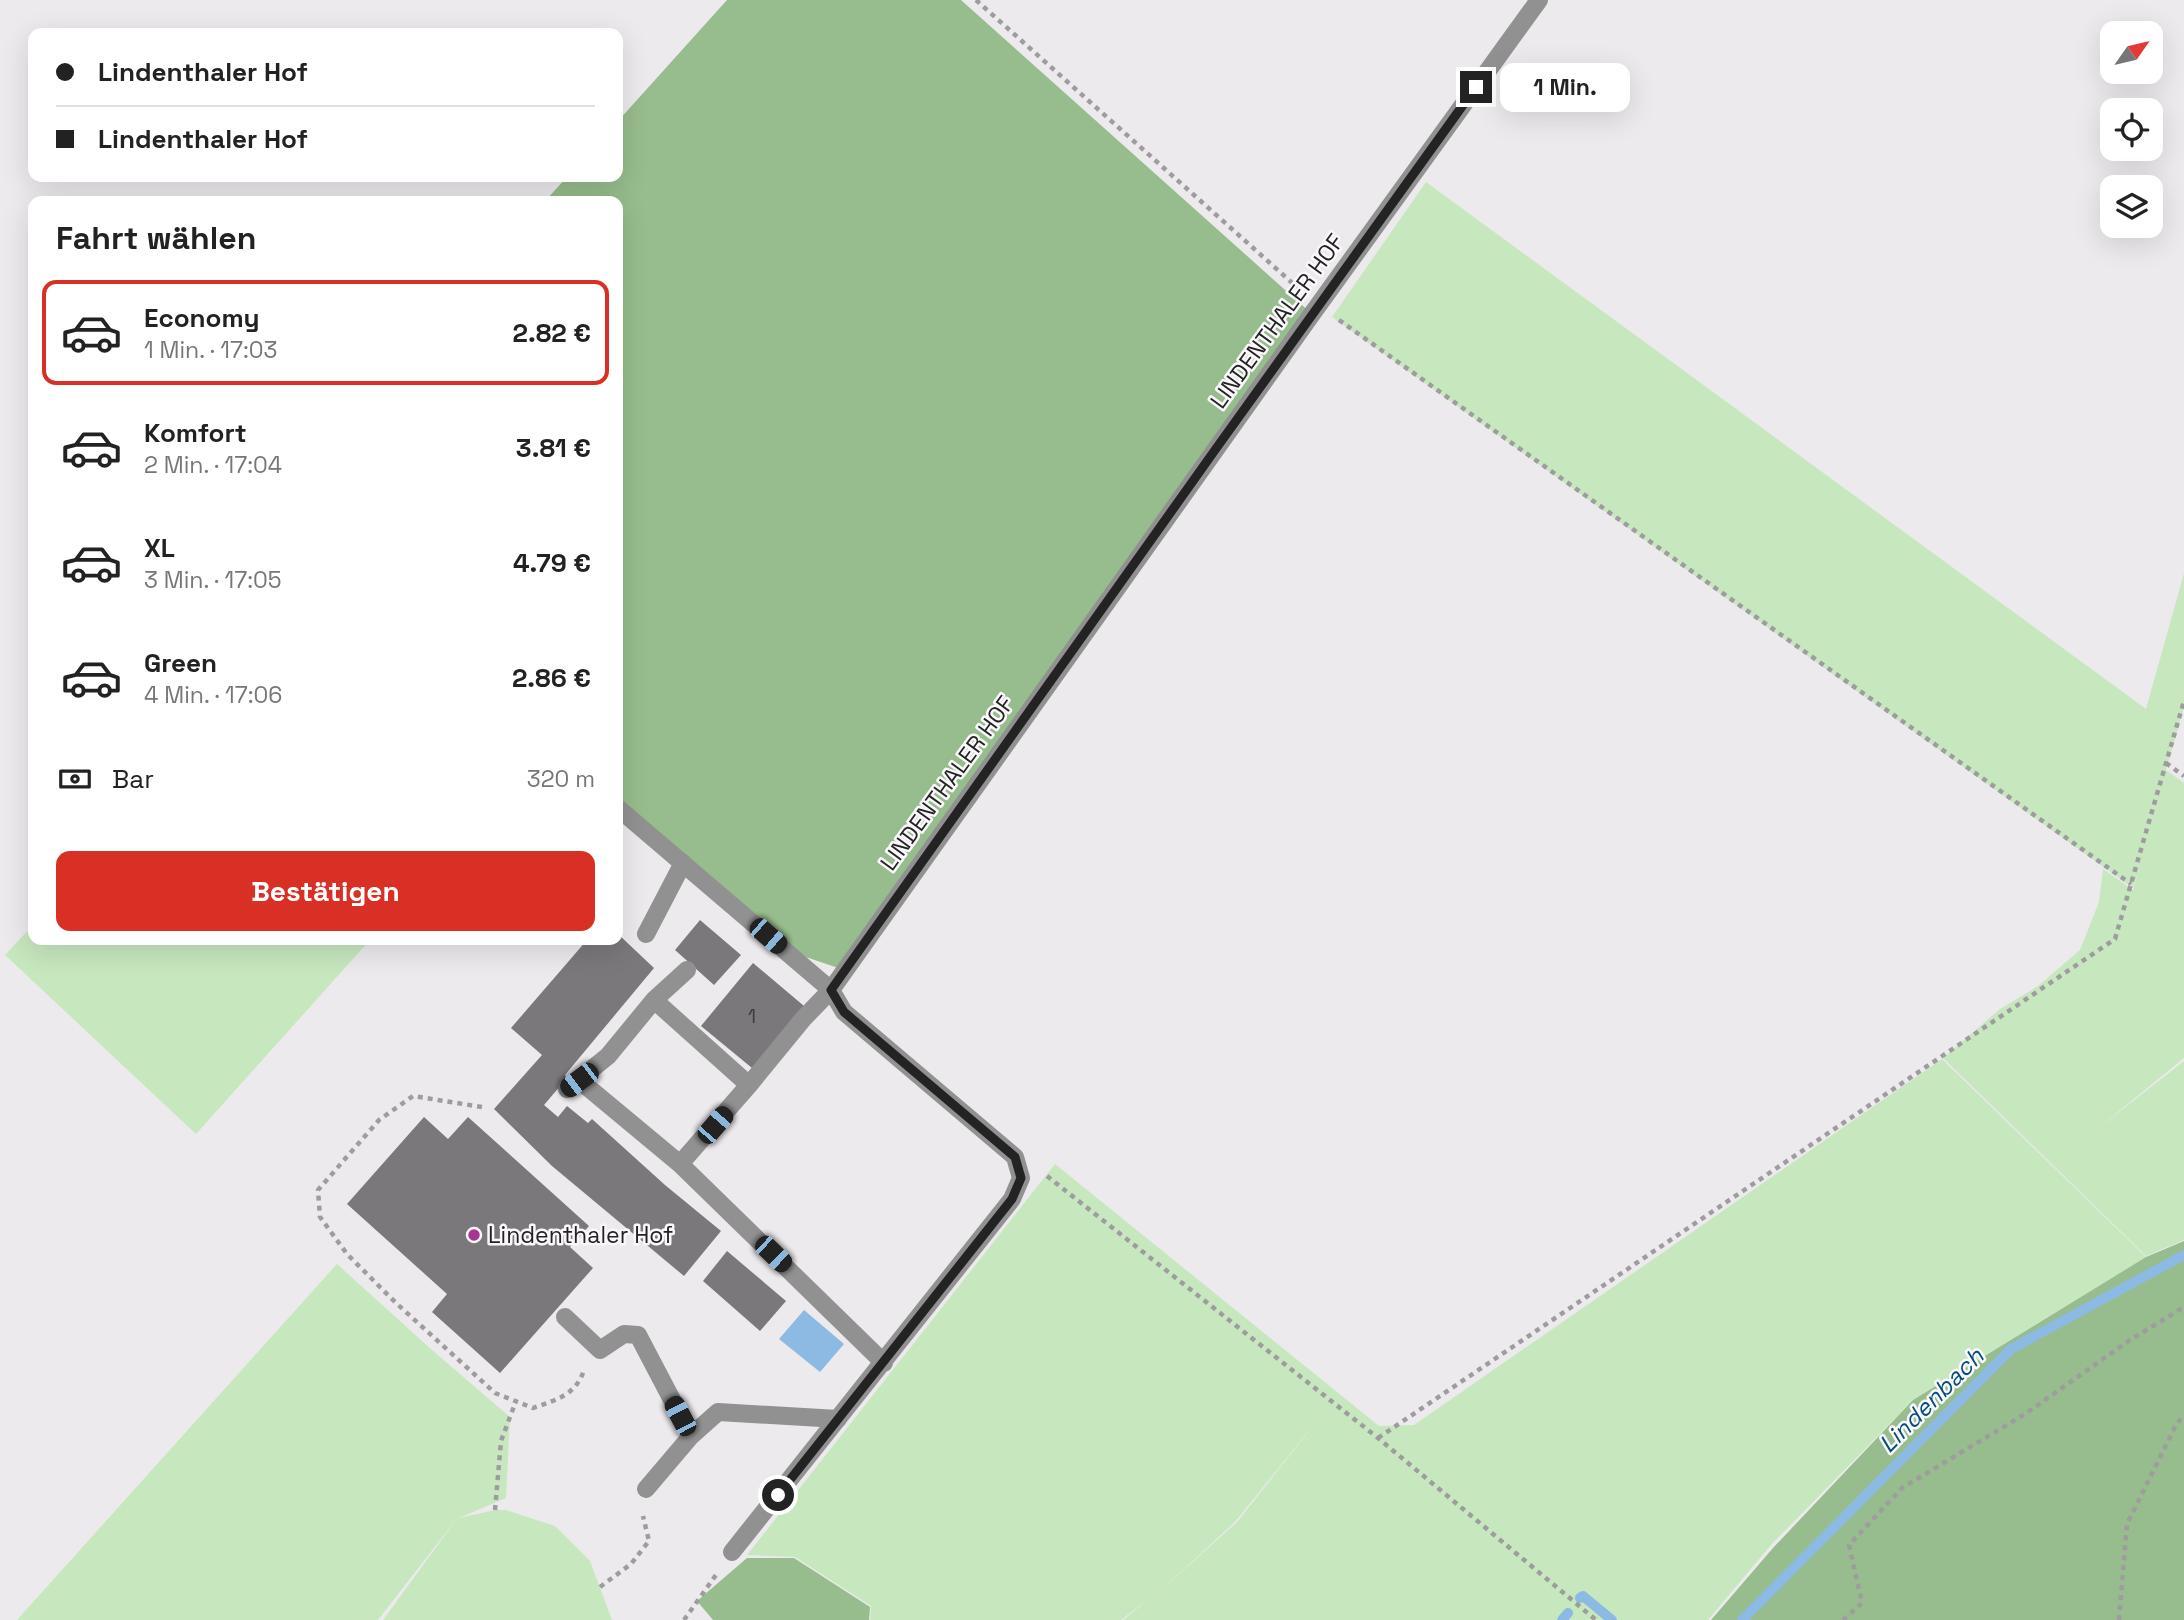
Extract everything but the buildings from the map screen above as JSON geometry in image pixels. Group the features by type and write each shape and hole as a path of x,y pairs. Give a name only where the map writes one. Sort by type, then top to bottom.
{"lane":[{"name":"LINDENTHALER HOF","path":"680,1164 803,1019 831,990 1539,0"},
{"path":"623,812 831,990 844,1012 1015,1157 1021,1178 1012,1199 732,1552"},
{"path":"646,934 683,863"},
{"path":"687,970 654,1000 608,1056 573,1085 680,1164 884,1363"},
{"path":"654,1000 749,1085"},
{"path":"565,1317 600,1350 624,1334 638,1335 691,1436"},
{"path":"646,1489 691,1436 718,1412 838,1419"}],"path":[{"path":"976,0 1318,306 2131,884"},
{"path":"1378,1438 2115,939 2184,701"},
{"path":"2166,764 2184,776"},
{"path":"482,1107 413,1096 379,1120 318,1190 320,1217 347,1254 396,1303 495,1393 533,1408 557,1399 579,1385 587,1358 584,1335"},
{"path":"1015,1157 1051,1178 1378,1438 1596,1620"},
{"path":"1843,1620 1862,1603 1849,1545 1902,1488 2025,1414 2130,1340 2184,1307"},
{"path":"495,1510 501,1441 516,1401"},
{"path":"2119,1620 2127,1524 2184,1414"},
{"path":"600,1587 631,1563 649,1541 642,1510 646,1489"},
{"path":"684,1620 732,1552"}],"green space":[{"path":"727,0 961,0 1312,314 844,970 797,954 623,805 623,196 550,196 562,182 623,182 623,115"},
{"path":"1426,182 2146,709 2184,573 2184,707 2166,770 2184,783 2184,1058 2096,1130 2184,1061 2184,1240 2146,1256 1943,1058 2000,1009 2038,986 2080,950 2099,902 2103,869 2133,890 2139,870 2133,888 1332,317"},
{"path":"28,930 28,945 366,945 196,1134 5,955"},
{"path":"1942,1059 2146,1257 1913,1400 1771,1545 1708,1620 1617,1620 1577,1596 1576,1598 1612,1620 1123,1620 1150,1598 1121,1620 870,1620 871,1606 795,1557 747,1555 1055,1164 1379,1426 1414,1425","holes":["1324,1412 1237,1522 1157,1594 1235,1522"]},
{"path":"2184,1241 2184,1620 1711,1620 1773,1548 1913,1400 2146,1257"},
{"path":"337,1264 510,1417 506,1498 459,1518 506,1510 555,1526 590,1561 612,1620 383,1620 458,1517 378,1620 17,1620"},
{"path":"747,1558 794,1558 870,1607 869,1620 713,1620 697,1601"}],"water":[{"path":"804,1310 844,1344 820,1372 779,1339"}],"waterway":[{"name":"Lindenbach","path":"1742,1620 2011,1349 2184,1255"},
{"name":"Lindenbach","path":"1580,1598 1583,1596 1612,1620"},
{"name":"Lindenbach","path":"1562,1620 1568,1613"}],"place":[{"name":"Lindenthaler Hof","path":"474,1235"}],"route":[{"path":"778,1495 1012,1199 1021,1178 1015,1157 844,1012 831,990 1476,87"}]}
